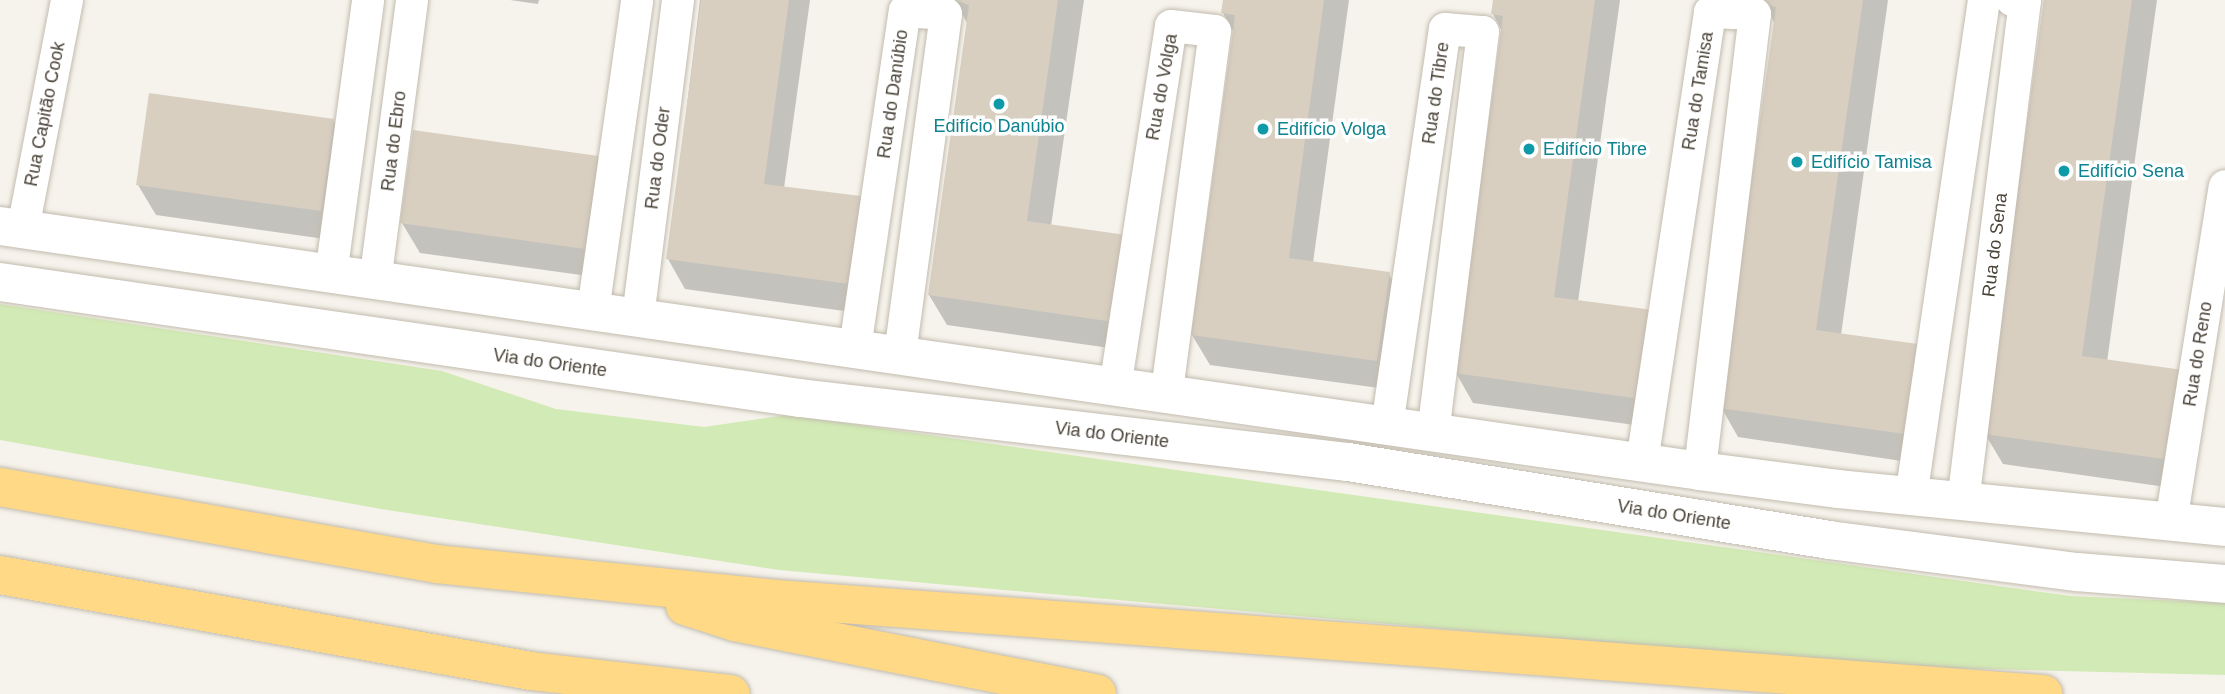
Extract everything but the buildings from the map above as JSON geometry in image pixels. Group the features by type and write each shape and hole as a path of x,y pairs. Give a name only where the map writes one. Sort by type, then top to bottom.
{"highway":[{"path":"0,487 437,565 776,599 2043,694"},
{"path":"0,575 531,671 731,694"},
{"path":"603,580 735,622 1097,694"},
{"path":"531,671 606,694"}],"street":[{"name":"Rua Capitão Cook","path":"8,231 67,0"},
{"path":"331,275 368,0"},
{"name":"Rua do Ebro","path":"376,282 412,0"},
{"path":"593,311 637,0"},
{"name":"Rua do Oder","path":"638,317 678,0"},
{"path":"1911,497 1984,0"},
{"name":"Rua do Sena","path":"1963,502 2025,1 2012,0"},
{"name":"Rua do Danúbio","path":"855,348 905,11 946,14 900,354"},
{"name":"Rua do Tamisa","path":"1642,463 1710,12 1755,14 1700,471"},
{"name":"Rua do Volga","path":"1115,388 1171,26 1215,31 1166,396"},
{"name":"Rua do Tibre","path":"1387,426 1445,29 1483,32 1433,433"},
{"name":"Rua do Reno","path":"2171,522 2225,186"},
{"path":"8,231 900,354 1166,396 1700,471 1911,497 2225,527"},
{"path":"8,231 130,302"},
{"name":"Via do Oriente","path":"0,282 800,398 1348,462 1829,540 2077,572 2225,584"}],"green space":[{"path":"0,304 442,371 556,409 704,427 787,415 2070,596 2225,603 2225,675 1865,666 779,570 381,509 0,440"}],"place":[{"name":"Edifício Danúbio","path":"999,104"},
{"name":"Edifício Volga","path":"1263,129"},
{"name":"Edifício Tibre","path":"1529,149"},
{"name":"Edifício Tamisa","path":"1797,162"},
{"name":"Edifício Sena","path":"2064,171"}]}
